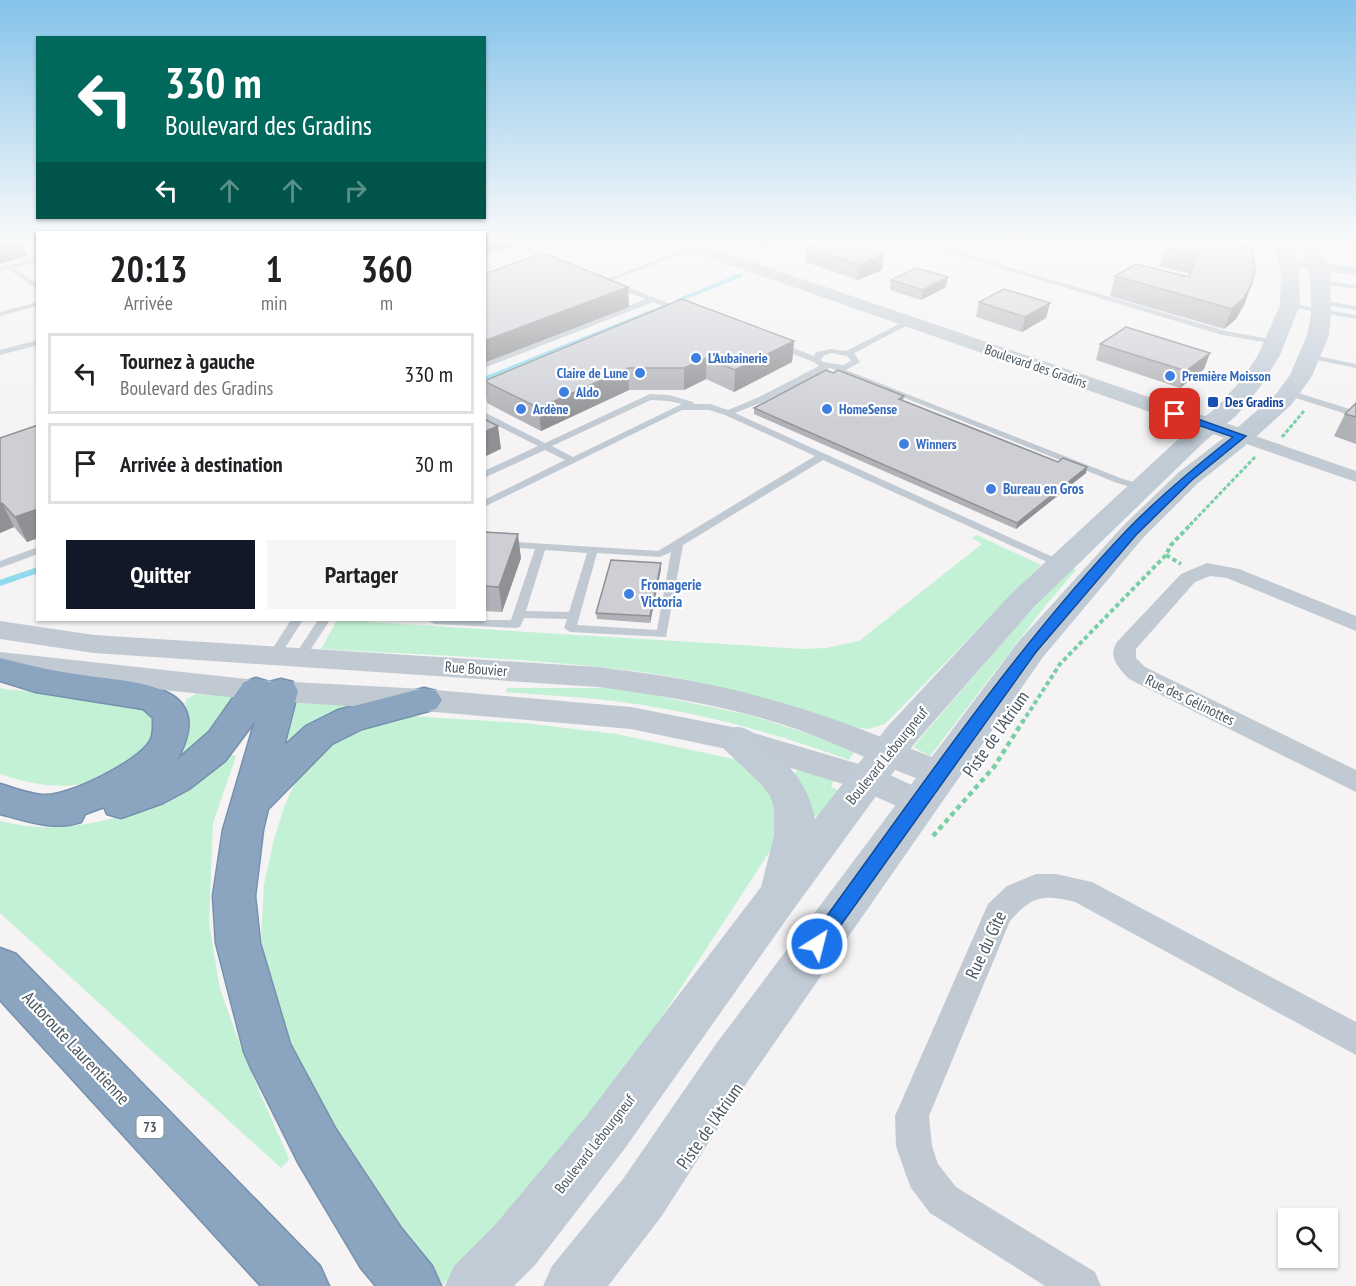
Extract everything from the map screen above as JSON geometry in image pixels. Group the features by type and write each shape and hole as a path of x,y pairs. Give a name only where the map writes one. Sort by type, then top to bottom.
{"highway":[{"path":"0,669 36,680 153,698 170,714 171,735 163,753 143,771 105,792 46,811"},
{"path":"277,674 243,830 234,896 238,943 268,1052 317,1146 397,1267"},
{"path":"0,800 46,811 84,811 115,805 146,795 196,766 222,741 277,674"},
{"path":"250,803 319,735 351,719 424,700"},
{"name":"Autoroute Laurentienne","path":"0,968 300,1286"}],"main road":[{"path":"572,1286 642,1198 733,1061 929,806 1031,649 1132,532 1188,478 1251,444 1301,376 1318,335 1319,303"},
{"name":"Boulevard Lebourgneuf","path":"474,1286 515,1245 605,1133 877,765 948,681 1060,564 1141,487 1231,407 1253,381 1275,342 1290,305"},
{"path":"737,740 774,773 790,796 795,822 778,897"}],"street":[{"name":"Boulevard des Gradins","path":"855,303 1210,426 1251,444 1356,477"},
{"name":"Rue des Gélinottes","path":"1356,624 1232,573 1208,569 1188,578 1125,647 1125,660 1137,673 1356,782"},
{"name":"Rue Bouvier","path":"0,630 424,700 631,718 877,765"},
{"name":"Rue Bouvier","path":"0,662 277,674 598,677 651,684 702,693 765,709 877,765 929,806"},
{"name":"Rue du Gîte","path":"1081,1286 943,1200 924,1175 914,1146 912,1116 998,913 1011,898 1031,886 1057,885 1082,891 1356,1039"}],"lane":[{"path":"486,365 643,303"},
{"path":"663,303 687,312 665,317"},
{"path":"1123,303 1225,333 1275,342"},
{"path":"1290,305 1294,303"},
{"path":"1337,303 1356,317"},
{"path":"0,314 36,305"},
{"path":"848,353 907,322"},
{"path":"0,353 36,343"},
{"path":"771,343 1120,481 1141,487"},
{"path":"728,413 829,367 854,364 856,359 848,353 838,351 823,352 819,354 817,360"},
{"path":"1310,356 1356,366"},
{"path":"1288,393 1356,414"},
{"path":"486,474 650,398 669,398 728,413 1060,564"},
{"path":"486,503 680,407 696,406"},
{"path":"486,416 572,460"},
{"path":"486,543 660,554 821,457"},
{"path":"592,550 570,628 662,634 678,545"},
{"path":"454,621 516,624 541,547"},
{"path":"0,565 36,551"},
{"path":"519,614 573,616"},
{"path":"277,674 297,621"},
{"path":"277,674 323,621"}],"path":[{"name":"Piste de l'Atrium","path":"929,806 994,767 1060,664 1166,555 1171,545 1223,489 1251,444"}],"green space":[{"path":"977,535 1041,565 885,724 869,729 858,728 719,687 662,675 517,660 321,649 336,621 368,621 803,649 826,648 859,641 982,544 972,538"},
{"path":"1071,568 1076,570 1046,605 930,756 913,747 1016,627"},
{"path":"0,688 135,704 144,708 153,719 153,731 147,743 137,754 109,774 96,780 64,786 31,783 0,774"},
{"path":"507,688 620,688 749,715 855,751 849,760 788,739 693,714 597,699 506,692"},
{"path":"196,694 238,696 214,737 174,765 188,727 185,703 187,699"},
{"path":"294,703 347,705 349,709 289,746 279,742"},
{"path":"394,715 524,723 617,734 738,760 775,794 779,831 770,851 654,1029 554,1158 443,1285 366,1183 342,1147 284,1035 261,937 264,885 274,839 285,805 301,768 335,737"},
{"path":"228,754 236,756 213,823 209,923 220,989 244,1056 289,1159 281,1168 0,913 0,821 21,825 65,827 108,820 149,806 192,786 208,775"},
{"path":"800,768 834,779 831,787 842,792 822,818 809,815 792,775"}],"building":[{"path":"486,303 585,303 486,340"},
{"path":"672,303 693,303 794,341 735,370 706,358 684,368 628,368 539,408 486,380"},
{"path":"982,303 1050,303 1025,317"},
{"path":"1211,303 1239,303 1232,309"},
{"path":"1126,327 1210,353 1186,371 1100,344"},
{"path":"826,370 833,373 838,370 904,396 899,399 1058,462 1063,458 1087,467 1017,523 754,408"},
{"path":"1356,403 1356,417 1345,414"},
{"path":"486,420 498,426 486,431"},
{"path":"36,426 36,510 15,517 2,503 0,504 0,438"},
{"path":"486,532 518,534 499,587 486,586"},
{"path":"611,560 661,563 650,616 596,613"}],"waterway":[{"path":"511,368 661,308"},
{"path":"486,378 515,367"},
{"path":"0,583 36,571"}],"place":[{"name":"L'Aubainerie","path":"696,358"},
{"name":"Claire de Lune","path":"640,373"},
{"name":"Première Moisson","path":"1170,376"},
{"name":"Aldo","path":"564,392"},
{"name":"Des Gradins","path":"1213,402"},
{"name":"Ardène","path":"521,409"},
{"name":"HomeSense","path":"827,409"},
{"name":"Winners","path":"904,444"},
{"name":"Bureau en Gros","path":"991,489"},
{"name":"Fromagerie Victoria","path":"629,594"}],"route":[{"path":"817,944 1031,649 1132,532 1188,478 1241,436 1175,414"}]}
